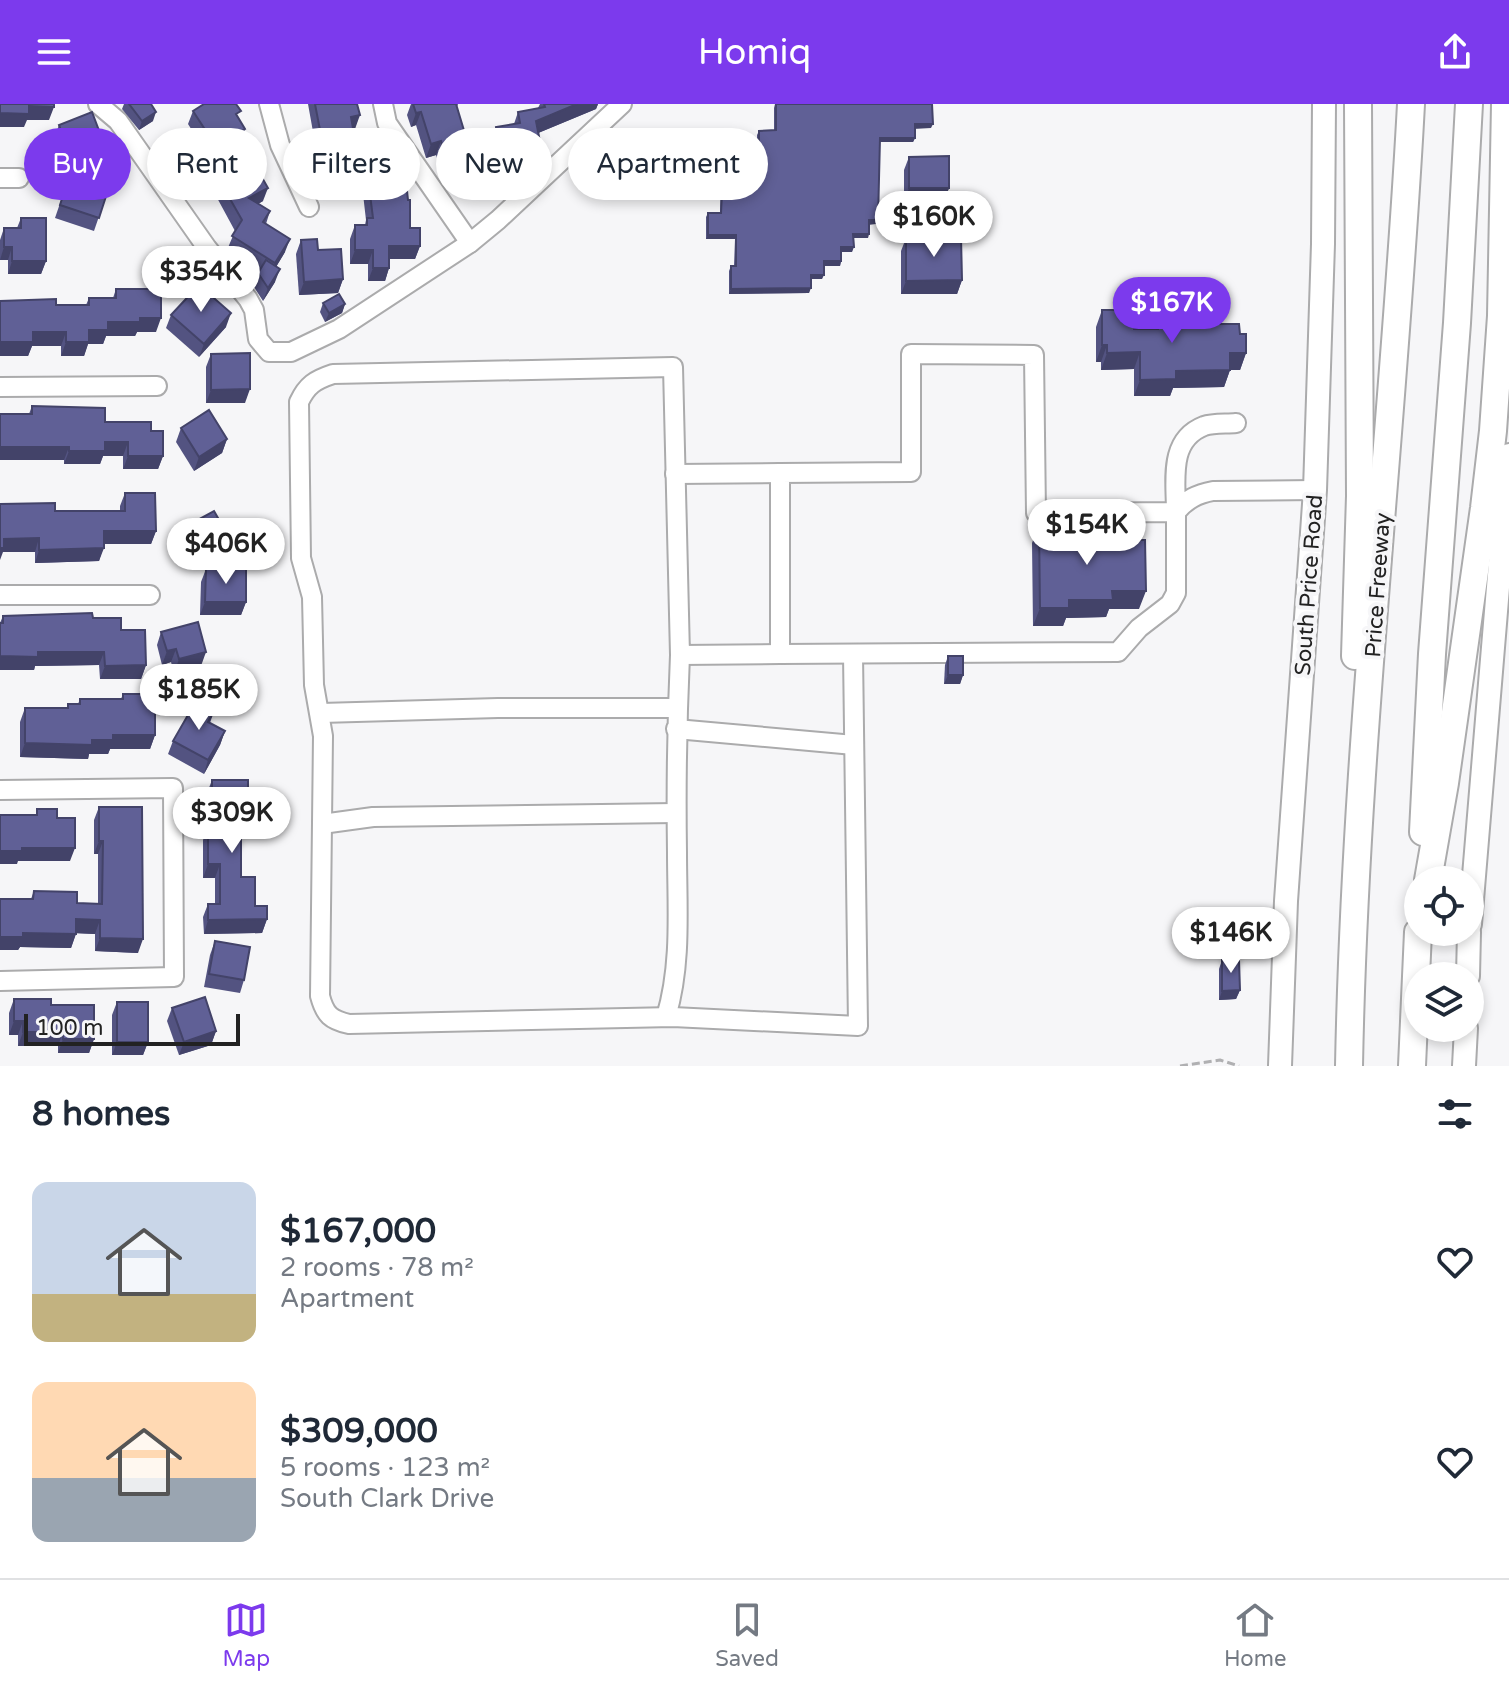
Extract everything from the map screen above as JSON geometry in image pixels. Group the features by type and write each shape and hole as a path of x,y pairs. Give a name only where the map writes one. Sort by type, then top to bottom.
{"highway":[{"path":"1356,892 1352,692 1360,496 1358,104"},
{"name":"Price Freeway","path":"1349,1066 1356,892 1403,254 1411,104"},
{"path":"1421,866 1469,104"},
{"path":"1430,866 1445,783 1493,431 1500,329 1505,104"},
{"path":"1412,1066 1417,946"}],"main road":[{"name":"South Price Road","path":"1280,1066 1286,901 1315,490 1324,104"},
{"path":"1475,866 1509,455"},
{"path":"1464,1066 1465,1042"}],"street":[{"path":"98,104 118,121 207,248 248,299 254,310 258,339 269,352 291,352 339,329 470,243 622,104"},
{"path":"269,104 280,145 309,207"},
{"path":"383,104 387,123 470,243"},
{"path":"675,474 911,472 911,354 1034,355 1036,513 1176,512 1197,494 1213,491 1315,490"},
{"path":"666,1017 675,976 676,729 680,655 673,367 333,374 315,380 305,388 299,402 301,558 312,597 314,685 323,736 320,996 324,1010 332,1020 349,1024 666,1017 858,1026 853,654"},
{"path":"0,387 157,386"},
{"path":"680,655 1118,652 1139,628 1170,604 1176,593 1175,462 1179,446 1206,425 1236,423"},
{"path":"780,473 780,654"},
{"path":"0,595 150,595"},
{"path":"321,713 498,708 677,708"},
{"path":"676,729 854,745"},
{"path":"0,790 173,788 174,977 0,981"},
{"path":"322,824 373,817 676,813"}],"path":[{"path":"1180,1066 1220,1060 1239,1066"}],"building":[{"path":"0,104 54,104 54,107 29,106 29,114 0,113"},
{"path":"129,104 151,104 156,112 142,121"},
{"path":"204,104 236,104 241,111 236,114 244,128 204,128 193,111"},
{"path":"315,104 357,104 360,115 351,117 353,128 320,128"},
{"path":"413,104 456,104 463,128 436,128 436,142 431,144 421,112 416,113"},
{"path":"544,104 577,104 536,121 537,128 496,128 520,123 518,112 545,107"},
{"path":"776,104 932,104 933,124 915,124 915,138 880,138 878,220 869,220 869,234 853,234 854,247 841,247 841,261 824,261 824,275 811,275 811,288 731,289 731,266 736,266 736,235 708,235 708,213 721,213 722,200 768,200 768,130 776,130"},
{"path":"92,112 98,128 60,128 59,125"},
{"path":"949,156 949,188 909,188 909,157"},
{"path":"62,200 105,200 99,218 60,205"},
{"path":"231,200 252,200 270,211 263,222 290,239 275,263 232,236 242,220"},
{"path":"371,200 410,200 410,228 420,228 420,246 389,246 389,268 373,268 373,250 355,250 355,225 367,225 367,218 373,218"},
{"path":"21,218 46,218 46,261 12,261 12,247 4,247 4,228 21,228"},
{"path":"961,237 962,280 906,281 906,238"},
{"path":"317,239 318,250 341,249 343,279 304,282 301,240"},
{"path":"266,260 280,269 268,288 258,273"},
{"path":"199,285 231,313 204,344 171,315"},
{"path":"116,289 161,289 161,318 140,318 140,322 108,322 108,330 89,330 89,342 66,342 66,332 33,332 33,342 0,342 0,301 56,299 56,305 89,305 89,298 116,298"},
{"path":"339,294 345,304 329,313 323,303"},
{"path":"1102,310 1134,310 1134,329 1158,329 1158,324 1239,324 1240,334 1246,334 1246,353 1230,353 1230,370 1176,371 1176,379 1140,380 1140,352 1107,353 1107,345 1102,345"},
{"path":"250,353 250,389 211,390 211,354"},
{"path":"32,406 105,408 105,422 151,422 151,431 163,431 163,456 128,456 128,442 105,442 105,451 69,451 69,447 0,447 0,414 32,414"},
{"path":"209,410 227,439 199,457 181,428"},
{"path":"125,493 155,493 156,531 104,531 104,548 39,550 39,538 4,539 4,548 0,548 0,504 55,503 55,511 125,511"},
{"path":"214,511 230,539 199,556 183,528"},
{"path":"1039,525 1069,525 1069,531 1081,531 1081,540 1145,540 1146,591 1112,591 1113,600 1069,600 1069,608 1040,608"},
{"path":"206,569 246,569 246,602 205,602"},
{"path":"92,613 93,618 121,618 121,630 145,630 146,665 105,666 104,652 38,652 38,657 0,656 0,623 3,623 3,616"},
{"path":"198,622 206,652 179,659 176,649 167,651 161,632"},
{"path":"948,656 963,656 963,675 948,675"},
{"path":"123,694 155,694 155,735 113,735 113,740 92,740 92,745 25,743 25,708 68,708 68,704 80,704 80,699 123,699"},
{"path":"196,701 214,711 208,722 225,731 208,760 173,741"},
{"path":"212,780 248,780 248,813 241,813 241,877 255,877 255,906 267,906 267,919 208,920 208,904 220,904 220,864 208,864 208,827 219,827 219,803 212,803"},
{"path":"99,807 142,807 143,939 100,938 100,920 76,919 76,934 23,933 23,937 0,937 0,899 33,899 34,891 77,892 77,903 102,904 103,841 99,841"},
{"path":"37,809 57,809 57,818 75,818 75,848 0,851 0,815 37,815"},
{"path":"215,941 250,947 244,980 209,974"},
{"path":"1222,960 1239,960 1240,990 1222,991"},
{"path":"205,997 216,1031 184,1042 172,1008"},
{"path":"14,999 51,999 51,1005 94,1005 94,1039 63,1039 63,1032 23,1032 23,1021 14,1021"},
{"path":"117,1002 148,1002 148,1042 117,1042"}]}
